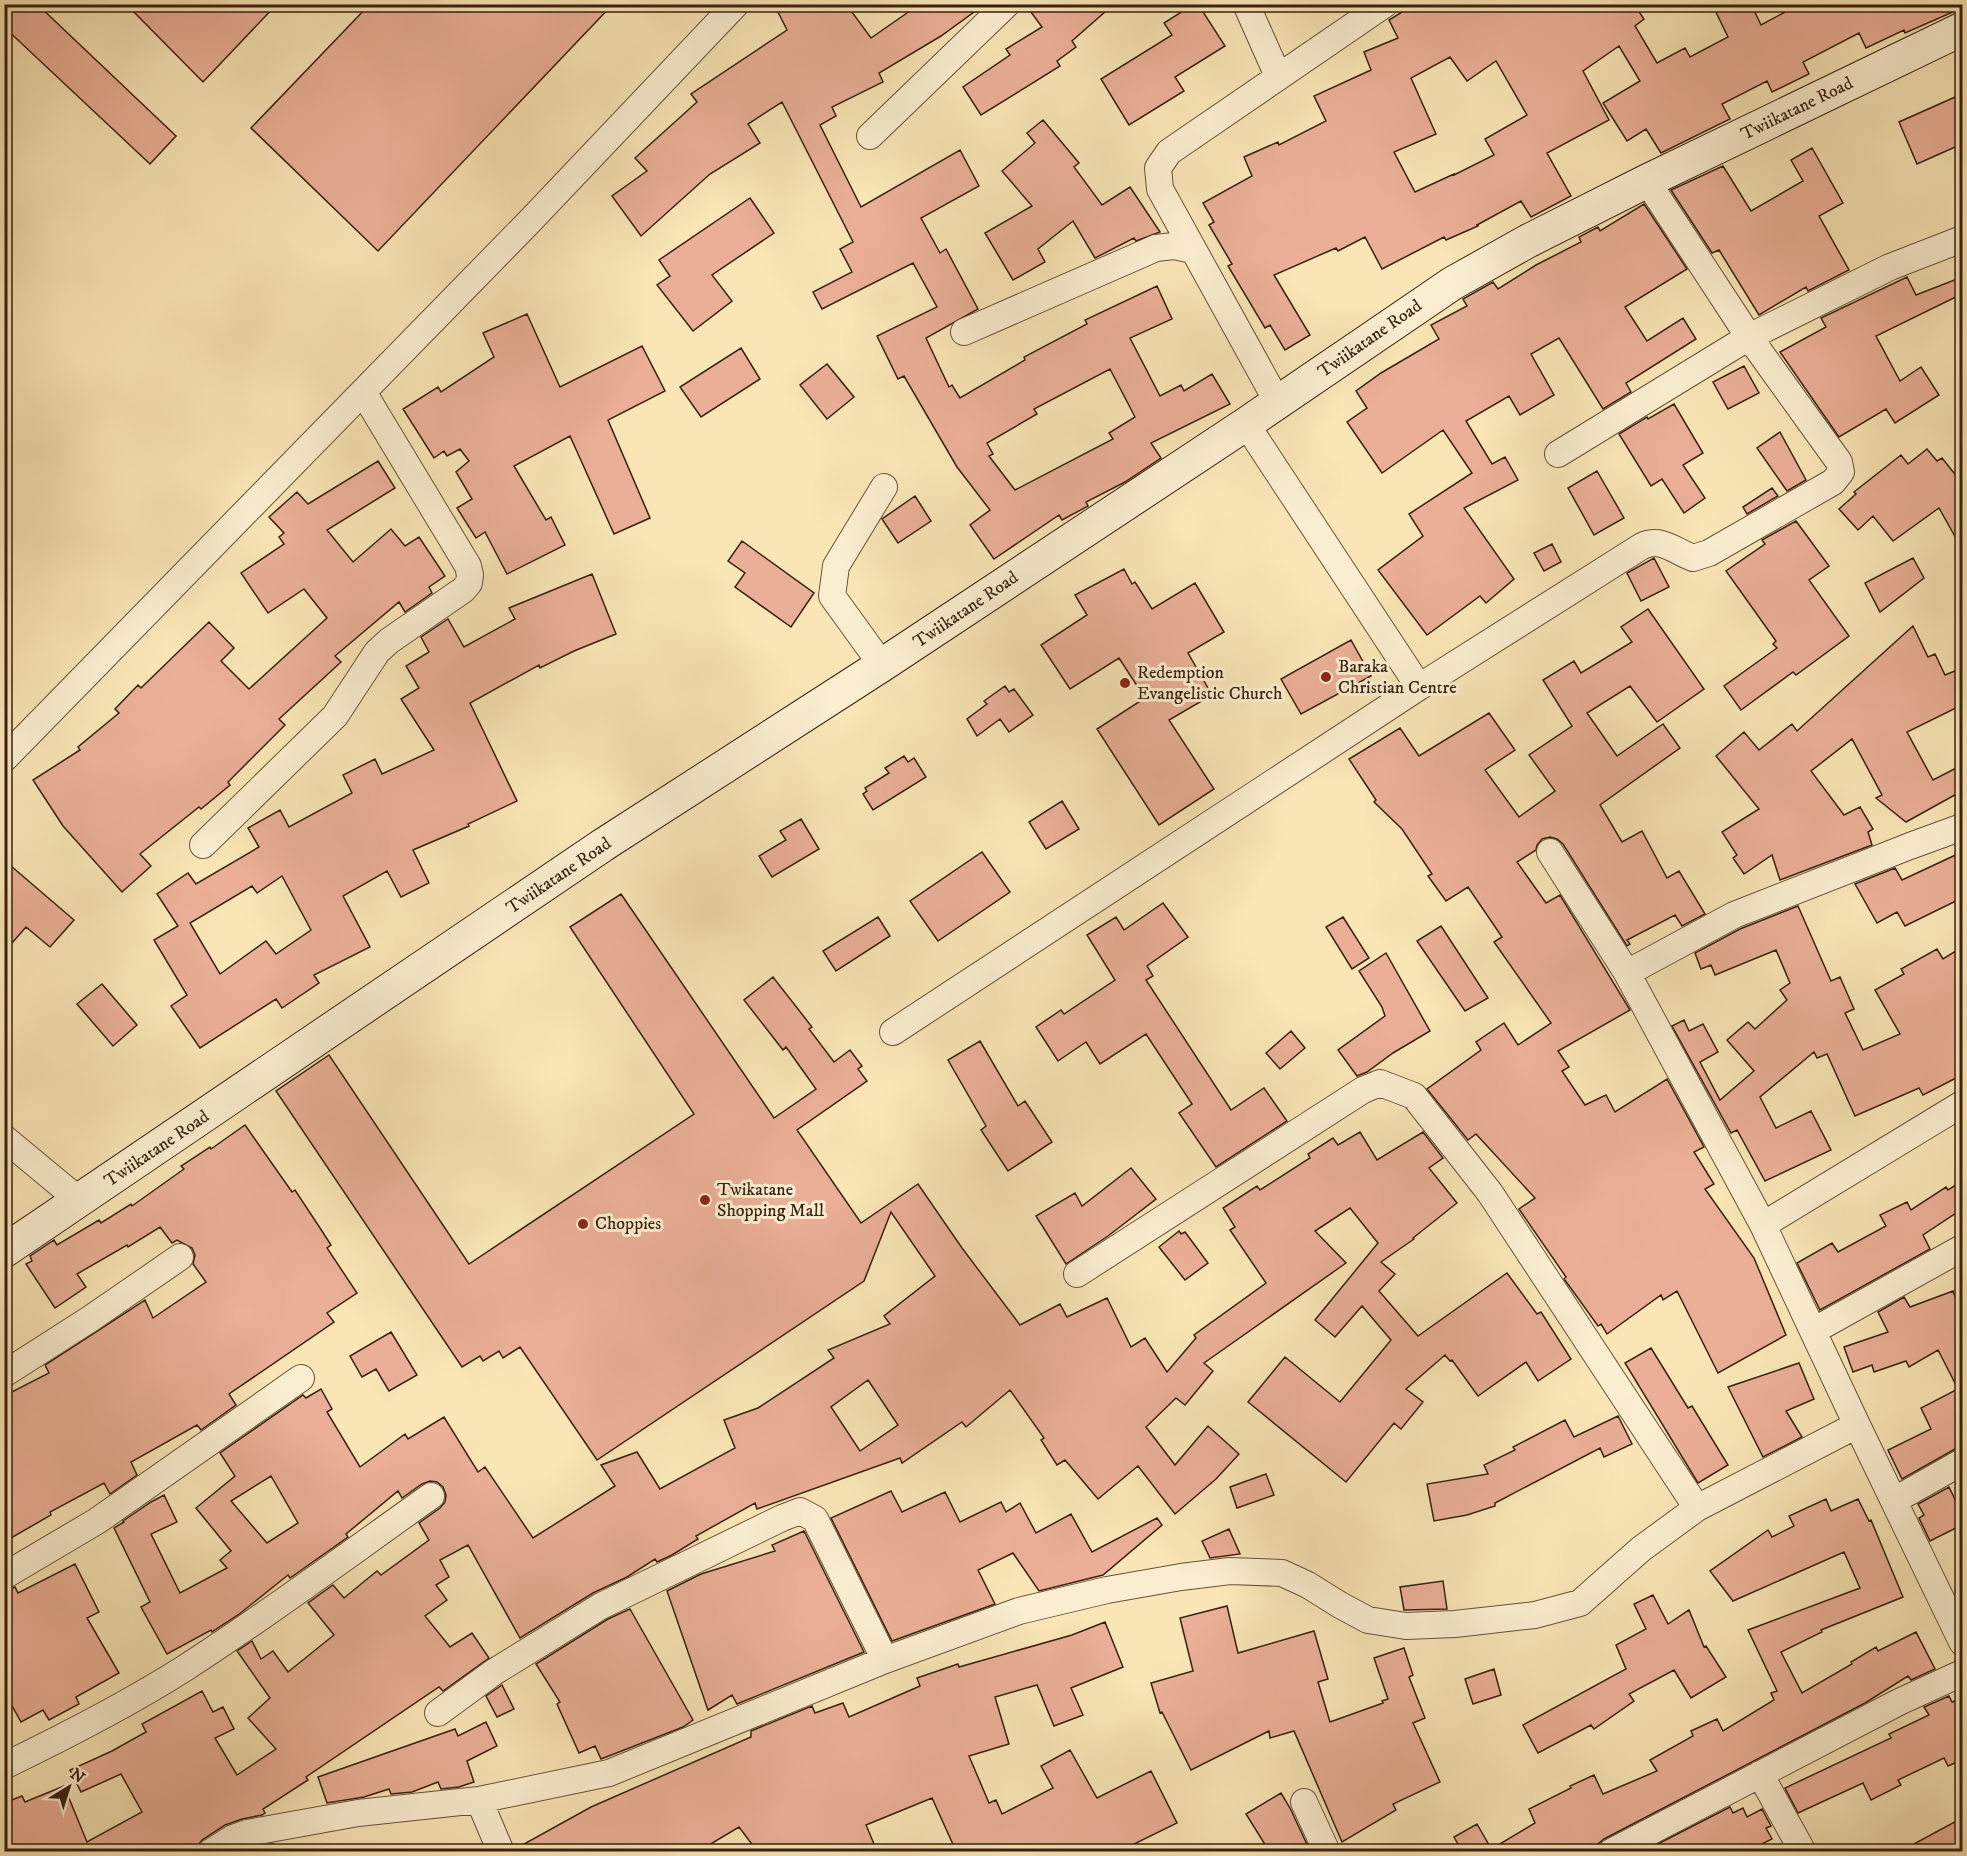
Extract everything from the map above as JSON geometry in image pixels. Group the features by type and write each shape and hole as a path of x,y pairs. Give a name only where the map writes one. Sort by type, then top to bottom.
{"main road":[{"name":"Twiikatane Road","path":"4,1251 603,845 882,666 1278,403 1453,283 1528,241 1647,181 1962,29"}],"street":[{"path":"7,752 363,392 736,4"},
{"path":"870,136 1007,4"},
{"path":"1245,4 1278,76"},
{"path":"1278,403 1160,189 1158,168 1169,152 1385,4"},
{"path":"893,1032 1419,687 1642,546 1653,541 1693,558 1702,556 1833,482 1841,472 1839,462 1749,337 1647,181"},
{"path":"1558,454 1749,337 1890,267 1962,239"},
{"path":"964,332 1156,248 1174,246 1194,250"},
{"path":"203,845 330,722 377,652 389,641 456,596 469,583 468,566 363,392"},
{"path":"1246,424 1419,687"},
{"path":"882,666 832,596 836,566 884,487"},
{"path":"1627,973 1734,915 1962,827"},
{"path":"1550,852 1627,973 1763,1225 1962,1642"},
{"path":"1077,1274 1363,1090 1380,1083 1397,1089 1414,1096 1490,1193 1697,1508"},
{"path":"1763,1225 1962,1104"},
{"path":"4,1138 80,1201"},
{"path":"1813,1331 1962,1248"},
{"path":"4,1374 81,1325 180,1257"},
{"path":"4,1576 106,1515 301,1377"},
{"path":"211,1851 246,1833 320,1819 479,1800 609,1773 885,1660 1019,1611 1107,1590 1181,1576 1230,1571 1282,1573 1308,1585 1368,1620 1406,1626 1455,1624 1535,1615 1580,1603 1641,1549 1697,1508 1857,1425"},
{"path":"1894,1500 1962,1462"},
{"path":"4,1766 114,1710 184,1668 249,1625 431,1496"},
{"path":"438,1713 494,1672 601,1606 800,1511 815,1520 885,1660"},
{"path":"1611,1851 1899,1702 1962,1673"},
{"path":"1760,1774 1803,1851"},
{"path":"479,1800 501,1851"},
{"path":"1304,1802 1327,1851"}],"building":[{"path":"4,4 37,4 176,136 150,164 4,27"},
{"path":"126,4 277,4 203,82"},
{"path":"370,4 613,4 378,251 251,128"},
{"path":"793,4 846,4 871,38 920,4 985,4 941,36 879,73 883,82 832,107 836,116 820,125 861,207 960,150 979,186 921,218 940,253 946,249 978,309 926,338 949,387 952,385 960,398 1025,360 1024,357 1087,324 1085,320 1157,286 1172,319 1130,338 1160,396 1181,385 1184,391 1212,374 1230,404 1151,443 1161,458 1125,482 1086,502 1088,506 1062,520 1059,515 994,559 970,525 990,510 957,467 904,376 898,379 877,336 937,307 913,263 822,309 813,292 852,272 840,249 853,242 782,102 748,124 760,143 710,174 641,236 612,196 647,171 635,158 697,102 691,94 787,30 778,12","holes":["1110,369 1135,417 1109,433 1113,439 1015,490 989,456 993,454 987,443 1037,414 1034,409"]},
{"path":"1025,4 1114,4 1072,41 1076,47 1057,61 1060,66 981,115 963,87 1010,55 1006,49 1042,27"},
{"path":"1194,4 1198,4 1225,46 1175,77 1184,91 1129,125 1101,79 1172,35 1164,23"},
{"path":"1415,4 1634,4 1644,19 1635,26 1657,63 1685,48 1690,57 1728,37 1712,4 1751,4 1761,25 1800,4 1962,4 1962,8 1905,33 1904,30 1866,48 1859,33 1803,62 1809,74 1772,92 1767,81 1722,104 1730,119 1661,153 1646,129 1627,141 1603,103 1640,81 1619,46 1583,71 1609,120 1547,153 1571,196 1531,217 1521,201 1478,226 1446,240 1444,237 1382,269 1365,237 1338,251 1336,248 1274,275 1310,335 1285,350 1270,325 1265,328 1228,266 1232,264 1209,225 1214,222 1203,203 1252,176 1244,157 1278,142 1279,145 1326,121 1314,96 1371,70 1364,52 1398,38 1389,20","holes":["1450,57 1467,81 1496,61 1527,115 1485,139 1494,155 1415,192 1394,152 1436,134 1411,78"]},
{"path":"1962,94 1962,144 1917,164 1899,122"},
{"path":"1043,120 1079,163 1074,167 1102,205 1130,187 1160,232 1136,241 1134,238 1095,258 1073,221 1038,249 1045,262 1013,280 985,233 1032,206 1002,171 1035,143 1027,133"},
{"path":"1812,148 1843,203 1819,216 1849,270 1808,291 1806,287 1759,315 1719,250 1712,253 1671,190 1723,166 1751,211 1803,181 1791,160"},
{"path":"750,198 774,233 712,275 732,301 693,331 657,285 670,276 659,260"},
{"path":"1644,204 1687,269 1625,307 1647,341 1683,318 1696,339 1626,383 1631,392 1603,409 1559,338 1531,354 1554,395 1520,415 1509,396 1466,421 1492,464 1505,457 1518,480 1464,508 1514,579 1486,603 1480,596 1427,635 1378,570 1423,536 1409,514 1472,473 1443,430 1382,473 1347,422 1367,408 1356,391 1381,373 1439,339 1431,325 1467,306 1463,299 1493,282 1498,289 1536,265 1581,242 1579,237 1598,227 1600,231"},
{"path":"1907,277 1916,295 1962,277 1962,294 1876,336 1900,381 1921,367 1939,395 1895,423 1886,409 1839,437 1780,352 1826,327 1821,318"},
{"path":"527,314 560,387 642,346 665,391 608,420 650,518 614,534 570,436 514,466 546,520 551,517 565,545 507,574 485,532 476,538 457,508 472,499 456,472 469,461 460,449 447,456 444,451 434,458 403,409 438,387 441,392 494,357 483,333"},
{"path":"741,348 760,379 701,417 680,387"},
{"path":"827,364 854,397 827,419 800,385"},
{"path":"1744,366 1759,393 1728,409 1713,382"},
{"path":"1674,404 1703,453 1683,465 1705,498 1684,513 1662,479 1651,486 1619,434"},
{"path":"1780,432 1806,480 1787,491 1757,448"},
{"path":"1927,449 1937,461 1942,458 1962,483 1962,549 1939,508 1893,541 1873,516 1858,530 1839,509 1856,494 1854,492 1901,455 1908,464"},
{"path":"378,461 395,488 327,530 353,562 391,529 405,546 419,537 445,576 429,587 432,593 405,612 399,602 335,656 341,662 279,719 285,725 228,782 230,785 140,854 151,866 122,892 63,826 33,780 80,750 78,747 119,713 115,709 138,685 141,688 209,622 234,648 221,661 249,689 327,618 304,589 268,613 241,573 284,544 279,537 284,533 269,517 297,492 308,504"},
{"path":"1597,471 1624,518 1594,535 1568,488"},
{"path":"1772,488 1778,496 1747,514 1743,507"},
{"path":"915,496 931,521 898,543 882,519"},
{"path":"1796,521 1829,566 1809,580 1849,636 1796,675 1793,672 1741,710 1724,686 1777,648 1773,644 1776,641 1726,571 1765,544 1762,540"},
{"path":"742,541 814,593 791,627 735,587 745,573 728,561"},
{"path":"1552,544 1561,562 1544,571 1534,553"},
{"path":"1654,558 1669,587 1641,601 1627,573"},
{"path":"1913,558 1924,578 1880,612 1865,583"},
{"path":"1124,569 1132,584 1135,582 1152,609 1195,583 1224,632 1188,653 1212,695 1169,720 1214,789 1159,825 1097,729 1145,698 1119,658 1070,689 1041,645 1087,615 1075,595"},
{"path":"592,574 616,634 540,668 539,665 470,703 517,801 468,824 469,826 413,850 429,883 401,897 387,871 343,896 370,947 314,975 319,983 282,1008 276,999 200,1048 171,1006 187,995 154,940 178,926 157,894 188,873 196,884 259,847 248,828 280,810 289,827 352,793 343,775 375,759 382,774 434,750 401,699 419,688 406,666 429,652 421,637 448,619 464,647 515,619 509,608","holes":["282,876 311,930 276,954 266,941 220,974 190,923 252,886 257,893"]},
{"path":"1648,609 1704,689 1657,722 1630,686 1587,713 1617,756 1663,724 1680,748 1600,805 1622,842 1642,831 1667,878 1679,871 1705,914 1682,926 1675,915 1627,940 1630,944 1627,946 1563,844 1557,839 1550,837 1542,839 1536,850 1517,862 1546,903 1560,895 1630,1010 1558,1051 1569,1067 1562,1071 1585,1105 1606,1095 1615,1112 1667,1079 1704,1147 1694,1152 1714,1184 1705,1189 1754,1258 1786,1335 1718,1373 1677,1291 1663,1300 1661,1295 1607,1334 1601,1324 1598,1326 1564,1279 1566,1277 1519,1209 1535,1198 1476,1134 1468,1140 1427,1089 1481,1050 1476,1042 1504,1023 1518,1045 1551,1023 1494,942 1502,937 1468,887 1446,901 1428,876 1432,874 1402,829 1374,802 1376,800 1349,759 1400,728 1419,756 1489,713 1515,750 1485,770 1519,817 1555,791 1529,755 1572,726 1543,680 1574,661 1581,673 1632,642 1621,627"},
{"path":"1913,626 1928,657 1935,654 1945,675 1962,668 1962,705 1907,732 1933,780 1962,765 1962,791 1906,822 1876,798 1882,795 1852,739 1811,771 1844,815 1860,807 1873,829 1868,832 1872,845 1780,880 1772,855 1744,874 1733,858 1737,855 1722,832 1759,809 1716,756 1744,732 1759,750 1792,724 1797,731"},
{"name":"Baraka Christian Centre","path":"1351,640 1371,676 1301,714 1281,679"},
{"path":"1005,686 1009,692 1014,689 1033,715 1009,732 1000,719 977,736 967,719 987,704 984,701"},
{"path":"904,756 908,762 914,758 926,777 873,810 863,794 867,791 865,788 889,773 885,768"},
{"path":"1062,801 1079,829 1046,849 1029,822"},
{"path":"801,819 819,849 772,877 759,856 786,840 780,831"},
{"path":"982,852 1010,892 938,941 910,901"},
{"path":"1962,852 1962,898 1905,926 1897,912 1877,923 1855,884 1895,868 1902,880"},
{"path":"4,860 74,920 50,947 26,927 4,952"},
{"path":"621,894 774,1118 816,1089 786,1047 783,1050 744,1000 773,977 812,1027 809,1029 834,1062 850,1050 862,1066 858,1069 867,1081 797,1130 861,1223 918,1184 962,1248 1020,1325 1060,1304 1067,1317 1107,1298 1131,1347 1145,1338 1167,1372 1196,1338 1194,1335 1266,1283 1230,1230 1235,1227 1223,1208 1257,1186 1260,1190 1310,1158 1308,1154 1333,1138 1338,1145 1360,1132 1377,1160 1423,1132 1443,1158 1429,1168 1457,1203 1414,1239 1381,1262 1395,1274 1379,1291 1418,1336 1507,1273 1537,1314 1541,1312 1571,1359 1538,1381 1526,1362 1478,1396 1452,1360 1450,1361 1445,1355 1406,1389 1423,1402 1401,1429 1394,1423 1346,1482 1248,1402 1285,1357 1340,1402 1391,1340 1362,1306 1335,1337 1315,1320 1378,1243 1350,1208 1315,1231 1346,1263 1204,1363 1213,1371 1185,1405 1176,1398 1146,1427 1175,1465 1208,1426 1239,1454 1216,1479 1175,1514 1138,1466 1098,1499 1065,1460 1057,1465 1041,1440 1044,1438 1010,1390 966,1427 962,1422 902,1463 900,1458 757,1509 755,1503 696,1536 698,1539 672,1555 657,1562 655,1559 627,1577 593,1593 520,1638 468,1545 440,1560 449,1577 436,1585 447,1600 425,1616 450,1647 472,1633 489,1658 443,1691 439,1687 306,1777 308,1780 263,1809 265,1813 262,1815 225,1825 202,1840 196,1851 4,1851 4,1803 22,1796 25,1802 64,1786 87,1842 142,1812 121,1774 81,1792 70,1770 146,1732 142,1724 202,1691 213,1712 223,1707 234,1729 215,1738 237,1775 276,1749 248,1718 270,1698 237,1651 252,1641 261,1659 273,1651 288,1672 334,1635 308,1603 333,1585 344,1598 377,1571 381,1575 429,1540 419,1523 440,1508 445,1502 446,1495 443,1487 437,1482 430,1481 402,1498 398,1491 346,1534 348,1537 290,1578 288,1575 238,1615 212,1632 211,1630 167,1654 141,1607 150,1602 114,1528 164,1495 177,1522 151,1534 180,1593 227,1568 220,1560 231,1551 196,1508 235,1476 220,1453 303,1395 306,1398 321,1389 332,1409 327,1412 360,1467 405,1434 408,1439 444,1417 478,1472 485,1467 533,1538 615,1486 601,1465 637,1452 660,1489 735,1448 724,1420 758,1408 834,1358 828,1350 890,1324 884,1316 935,1276 891,1212 864,1281 597,1460 520,1347 503,1358 499,1351 483,1361 480,1356 462,1367 276,1091 329,1055 469,1264 694,1114 570,927","holes":["868,1380 898,1425 860,1451 831,1407","271,1476 298,1523 267,1543 231,1501"]},
{"path":"1163,903 1188,937 1147,966 1153,976 1146,980 1231,1110 1264,1088 1287,1121 1216,1167 1179,1113 1192,1104 1146,1034 1100,1064 1086,1042 1058,1061 1036,1027 1061,1010 1064,1014 1115,980 1087,935 1116,917 1124,930"},
{"path":"1798,906 1831,981 1840,977 1854,1009 1845,1013 1863,1050 1900,1034 1875,990 1904,974 1901,969 1937,949 1943,959 1962,947 1962,1075 1923,1095 1919,1088 1855,1116 1827,1054 1817,1058 1814,1052 1760,1097 1776,1128 1811,1111 1831,1150 1765,1181 1737,1130 1731,1133 1672,1026 1684,1020 1689,1031 1703,1024 1718,1052 1700,1062 1720,1100 1754,1071 1727,1040 1748,1022 1755,1029 1787,1000 1780,990 1790,983 1776,950 1715,975 1711,965 1701,969 1695,953 1740,929"},
{"path":"878,917 890,936 836,971 823,951"},
{"path":"1343,917 1369,958 1352,969 1326,927"},
{"path":"1441,926 1488,998 1465,1011 1417,941"},
{"path":"1386,953 1430,1031 1367,1072 1357,1076 1338,1050 1385,1016 1382,1007 1359,971"},
{"path":"102,984 137,1025 113,1046 77,1004"},
{"path":"1291,1031 1305,1048 1280,1069 1266,1053"},
{"path":"980,1041 1018,1106 1025,1101 1052,1142 1008,1171 981,1130 986,1126 948,1060"},
{"path":"245,1125 292,1192 295,1190 331,1245 327,1248 357,1293 327,1313 334,1322 229,1394 236,1405 201,1430 197,1425 131,1462 137,1475 110,1494 104,1483 50,1512 51,1515 4,1542 4,1396 49,1373 45,1365 145,1300 153,1318 206,1282 193,1264 195,1255 192,1248 177,1240 172,1243 160,1227 77,1274 86,1287 55,1308 26,1264 32,1261 30,1256 54,1240 57,1245 99,1220 101,1223 131,1204 132,1206 184,1169 181,1166 210,1147 211,1149"},
{"path":"1131,1168 1156,1199 1108,1236 1066,1264 1036,1216 1075,1193 1082,1206"},
{"path":"1962,1181 1962,1209 1923,1235 1930,1249 1820,1310 1797,1263 1832,1243 1838,1252 1886,1226 1880,1215 1907,1202 1911,1210 1946,1187 1948,1190"},
{"path":"1179,1231 1181,1234 1185,1232 1208,1263 1185,1280 1159,1247"},
{"path":"1953,1291 1962,1316 1962,1447 1902,1479 1888,1450 1931,1429 1921,1408 1958,1389 1938,1350 1909,1367 1906,1361 1874,1372 1872,1365 1853,1372 1844,1347 1888,1332 1878,1312 1904,1297 1910,1307"},
{"path":"391,1332 417,1375 389,1391 376,1369 362,1377 350,1356"},
{"path":"1651,1348 1688,1408 1692,1406 1728,1465 1698,1483 1625,1363"},
{"path":"1799,1363 1814,1399 1786,1411 1802,1437 1763,1457 1728,1387"},
{"path":"1618,1416 1632,1444 1604,1457 1600,1448 1495,1503 1495,1506 1467,1515 1434,1521 1427,1484 1488,1474 1484,1465 1515,1450 1513,1447 1565,1420 1574,1437"},
{"path":"1266,1474 1274,1495 1237,1508 1230,1487"},
{"path":"1949,1487 1962,1514 1962,1525 1930,1541 1919,1518 1924,1515 1918,1504"},
{"path":"891,1491 902,1512 945,1492 960,1522 1001,1502 1006,1512 1020,1503 1036,1533 1071,1514 1092,1552 1157,1518 1162,1525 1103,1575 1039,1591 1013,1553 978,1570 995,1604 892,1641 831,1518"},
{"path":"1826,1499 1831,1511 1858,1499 1869,1521 1871,1520 1903,1597 1821,1630 1822,1632 1781,1652 1802,1693 1876,1647 1878,1651 1916,1632 1935,1669 1911,1680 1908,1676 1865,1703 1604,1839 1598,1844 1596,1851 1488,1851 1535,1823 1529,1809 1571,1788 1570,1786 1594,1775 1603,1794 1657,1771 1650,1760 1693,1736 1691,1731 1717,1719 1723,1731 1774,1700 1771,1693 1777,1691 1748,1630 1860,1588 1844,1552 1733,1601 1710,1571 1768,1530 1772,1537 1794,1526 1789,1516"},
{"path":"1229,1529 1240,1554 1210,1558 1202,1541"},
{"path":"804,1531 864,1652 737,1704 732,1695 708,1710 667,1591 701,1574 775,1551 772,1545"},
{"path":"75,1564 99,1612 87,1618 119,1673 76,1697 79,1704 49,1720 43,1710 21,1722 4,1691 4,1591 15,1587 18,1593"},
{"path":"1443,1581 1447,1609 1404,1610 1400,1587"},
{"path":"1653,1595 1668,1624 1689,1610 1704,1647 1706,1646 1726,1677 1691,1698 1674,1670 1629,1694 1634,1701 1594,1729 1591,1725 1538,1753 1523,1725 1626,1669 1616,1645 1646,1629 1634,1604"},
{"path":"1227,1606 1238,1653 1314,1631 1328,1679 1318,1682 1330,1722 1383,1703 1382,1701 1388,1699 1374,1658 1404,1648 1413,1675 1409,1677 1425,1718 1413,1723 1440,1782 1393,1804 1396,1810 1342,1842 1294,1731 1270,1738 1269,1731 1191,1770 1162,1712 1160,1713 1151,1683 1193,1671 1180,1618"},
{"path":"630,1609 693,1720 683,1727 601,1759 595,1746 579,1753 557,1704 560,1702 536,1664 608,1619"},
{"path":"1105,1622 1123,1667 1071,1688 1083,1715 1054,1726 1037,1685 995,1697 1009,1744 969,1756 989,1803 996,1800 1002,1814 1053,1788 1041,1766 1070,1750 1097,1798 1151,1771 1177,1823 1120,1851 956,1851 932,1798 866,1825 877,1851 757,1851 739,1827 699,1851 516,1851 515,1849 591,1807 751,1737 751,1731 812,1706 815,1713 843,1703 849,1717 920,1686 917,1678 958,1664 959,1667 1072,1635"},
{"path":"1494,1669 1501,1695 1473,1704 1465,1679"},
{"path":"502,1685 514,1709 497,1717 486,1696"},
{"path":"1949,1696 1952,1702 1958,1700 1962,1710 1962,1760 1948,1766 1944,1758 1898,1780 1901,1785 1871,1800 1863,1783 1798,1813 1785,1788 1891,1738 1889,1734 1929,1715 1924,1707"},
{"path":"486,1722 497,1746 467,1761 474,1782 441,1789 438,1782 412,1792 391,1794 389,1789 364,1797 327,1803 318,1777 455,1729 458,1736"},
{"path":"1281,1793 1310,1851 1269,1851 1246,1814"},
{"path":"1730,1807 1733,1813 1743,1808 1747,1817 1762,1809 1771,1826 1766,1828 1772,1839 1748,1851 1644,1851"},
{"path":"1962,1818 1962,1851 1901,1851"},
{"path":"1477,1824 1489,1845 1476,1851 1462,1851 1454,1837"},
{"path":"273,1844 276,1851 254,1851 251,1847"}],"place":[{"name":"Baraka Christian Centre","path":"1326,677"},
{"name":"Redemption Evangelistic Church","path":"1125,683"},
{"name":"Twikatane Shopping Mall","path":"705,1200"},
{"name":"Choppies","path":"583,1224"}]}
